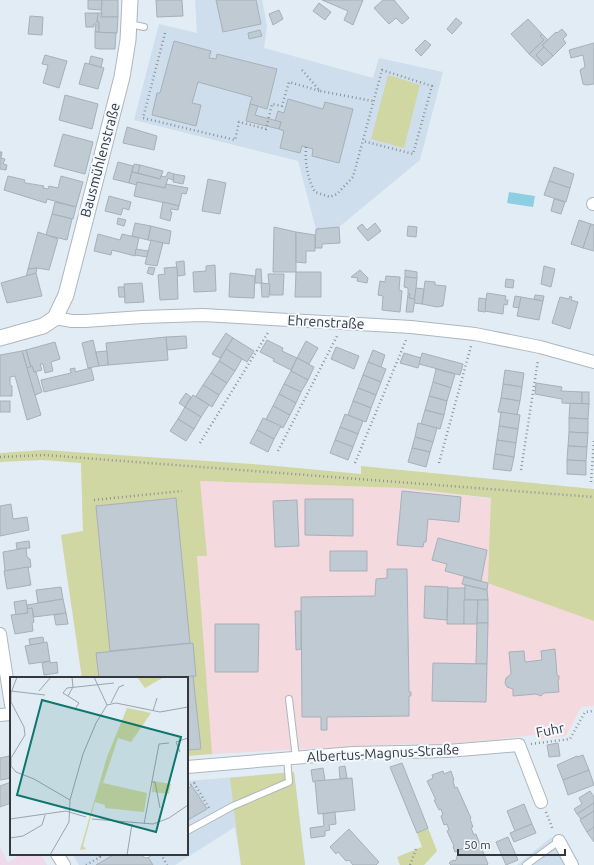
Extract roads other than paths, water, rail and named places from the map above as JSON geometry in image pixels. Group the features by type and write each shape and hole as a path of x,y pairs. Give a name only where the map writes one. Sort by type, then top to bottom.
{"street":[{"name":"Bausmühlenstraße","path":"55,318 66,295 122,77 128,40 130,0"},
{"name":"Ehrenstraße","path":"55,318 72,321 85,321 203,315 411,328 475,334 540,347 594,362"},
{"path":"0,338 33,330 43,326 55,318"},
{"path":"0,634 10,698"},
{"path":"0,715 10,714"},
{"name":"Albertus-Magnus-Straße","path":"188,767 353,753 448,751 519,745 541,802"},
{"path":"559,841 572,865"},
{"path":"59,855 64,865"}],"lane":[{"path":"129,24 144,28"},
{"path":"188,830 213,815 289,782 291,758 290,699"},
{"path":"526,865 559,841"}],"water":[{"path":"509,192 535,196 533,207 507,203"}]}
